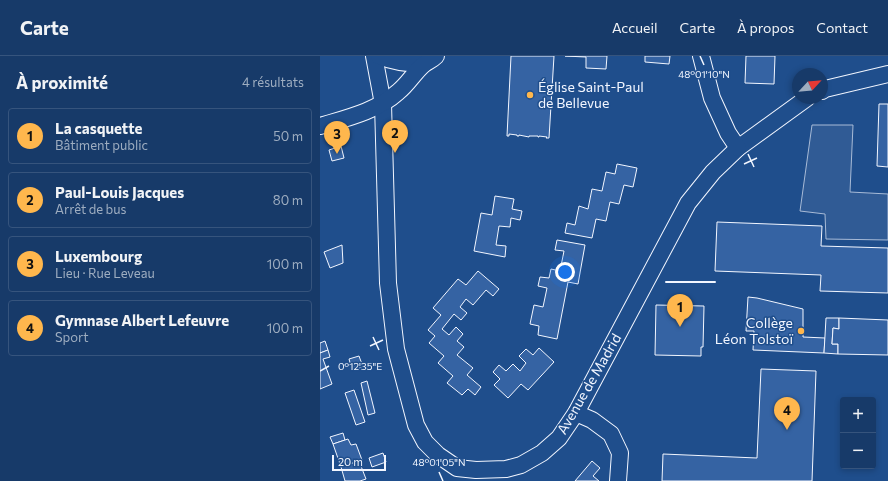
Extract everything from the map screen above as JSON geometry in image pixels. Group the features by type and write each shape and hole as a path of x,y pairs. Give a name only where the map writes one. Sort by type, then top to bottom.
{"street":[{"name":"Avenue de Madrid","path":"374,56 383,104 388,283 396,349 416,425 425,442 438,455 457,468 476,470 506,468 521,465 542,453 559,438 576,413 688,203 713,172 738,148 799,104"},
{"path":"379,56 388,60 408,64 430,60"},
{"path":"701,56 712,98 728,133 738,148"},
{"path":"320,126 347,118 383,104 399,92 430,60"},
{"path":"828,89 888,74"},
{"path":"576,413 592,420 611,434 620,453 618,481"}],"shaded area":[{"path":"812,125 853,125 850,192 888,194 888,240 826,239 825,214 800,211"}],"building":[{"name":"Église Saint-Paul de Bellevue","path":"511,56 554,56 549,138 509,134 509,136 507,136"},
{"path":"565,56 607,56 606,69 586,68 586,57"},
{"path":"645,56 670,56 669,64 645,62"},
{"path":"746,56 775,56 774,84 745,83"},
{"path":"879,104 888,104 888,167 877,166"},
{"path":"341,146 344,158 332,161 329,150"},
{"path":"617,164 637,168 633,187 624,185 619,204 610,202 606,221 596,219 592,238 565,233 567,223 575,225 579,206 588,209 592,189 602,191 606,172 615,174"},
{"path":"495,196 514,199 512,209 522,211 520,220 511,218 510,227 499,226 496,245 506,246 505,257 474,251 481,213 492,215"},
{"path":"717,222 822,226 821,246 888,248 888,293 820,291 821,275 715,271"},
{"path":"557,240 585,245 578,284 568,282 557,339 538,335 539,326 530,324 534,305 543,307 547,288 538,286 540,277 549,278 551,269 560,271 564,251 555,250"},
{"path":"342,245 343,263 330,268 324,252"},
{"path":"478,271 499,289 493,296 486,290 473,305 466,299 460,307 467,313 461,320 454,314 442,329 449,335 456,327 463,334 457,341 464,347 457,355 473,368 467,375 481,387 475,395 468,389 462,395 447,383 453,376 438,363 444,356 429,343 435,336 428,330 441,315 433,308 458,279 466,285"},
{"path":"748,297 803,309 803,337 825,338 824,353 753,350 754,331 746,331"},
{"path":"656,305 704,306 703,347 701,347 701,356 655,355"},
{"path":"826,318 839,318 839,329 833,328 832,344 838,344 838,354 824,353"},
{"path":"839,318 888,320 888,355 838,354 838,344 832,344 833,328 839,329"},
{"path":"325,341 328,350 320,353 320,343"},
{"path":"539,348 554,362 528,390 521,384 508,398 494,385 500,379 493,372 499,365 506,371 513,364 520,371 526,363 519,356 526,349 533,355"},
{"path":"328,350 330,357 323,359 332,384 320,389 320,353"},
{"path":"359,356 363,367 352,370 349,359"},
{"path":"761,369 816,371 812,481 662,481 663,454 757,458"},
{"path":"367,381 375,413 368,415 361,383"},
{"path":"354,390 365,422 356,425 345,393"},
{"path":"343,433 345,440 333,444 330,437"},
{"path":"348,439 351,445 356,444 362,460 341,467 333,444"},
{"path":"383,453 386,462 372,467 369,458"},
{"path":"359,461 366,479 360,481 345,481 341,467"},
{"path":"592,461 600,468 593,476 599,481 575,481"}],"wall":[{"path":"666,282 715,282"}],"place":[{"name":"Église Saint-Paul de Bellevue","path":"530,95"},
{"name":"Paul-Louis Jacques","path":"395,153"},
{"name":"Luxembourg","path":"337,154"},
{"name":"La casquette","path":"680,327"},
{"name":"Collège Léon Tolstoï","path":"801,331"},
{"name":"Gymnase Albert Lefeuvre","path":"787,430"}]}
